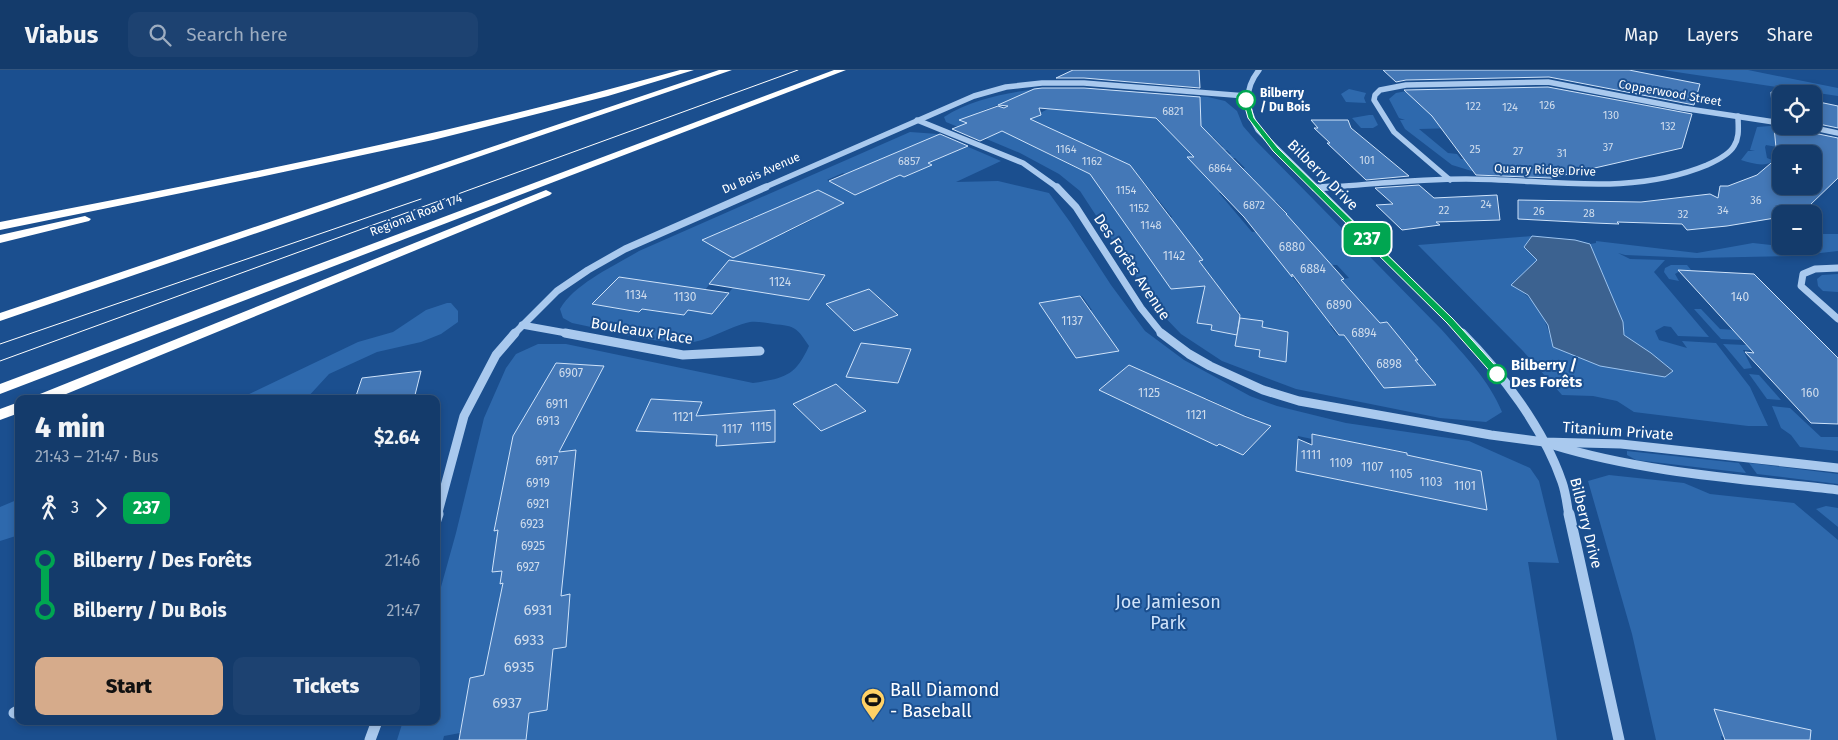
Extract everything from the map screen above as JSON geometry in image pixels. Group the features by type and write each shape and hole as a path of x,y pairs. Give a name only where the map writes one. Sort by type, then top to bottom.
{"highway":[{"path":"0,239 327,160 514,118 690,70"},
{"path":"0,317 728,70"},
{"name":"Regional Road 174","path":"0,389 842,70"},
{"path":"50,395 851,70"},
{"path":"0,226 327,160"},
{"path":"0,415 15,409"}],"street":[{"path":"1246,96 1254,75 1259,70"},
{"name":"Copperwood Street","path":"1450,180 1394,132 1374,100 1375,94 1380,90 1406,85 1548,82 1682,108 1772,121"},
{"name":"Du Bois Avenue","path":"440,505 464,416 496,355 522,325 558,291 588,270 625,249 974,96 1006,87 1042,83 1084,84 1246,96"},
{"name":"Bilberry Drive","path":"1246,96 1251,118 1258,130 1472,343 1518,400 1544,442 1562,482 1620,740"},
{"name":"Quarry Ridge Drive","path":"1315,188 1486,179 1589,184 1638,182 1670,177 1704,166 1732,149 1737,139 1738,116"},
{"name":"Des Forêts Avenue","path":"918,120 1023,163 1058,188 1076,207 1158,331 1189,354 1231,378 1299,401 1491,435 1544,442"},
{"path":"1822,129 1838,132"},
{"path":"1838,268 1808,271 1803,274 1801,286 1838,319"},
{"name":"Bouleaux Place","path":"522,325 683,355 760,352"},
{"name":"Titanium Private","path":"1544,442 1620,444 1838,468"},
{"name":"Titanium Private","path":"1544,442 1592,458 1637,466 1838,490"},
{"path":"370,740 376,725"}],"green space":[{"path":"1663,70 1748,70 1838,88 1838,96 1822,94 1822,85 1772,86"},
{"path":"1045,88 1081,88 1208,97 1225,101 1237,111 1243,126 1256,141 1458,348 1490,389 1502,412 1486,422 1440,418 1296,389 1222,361 1181,334 1157,309 1080,191 1059,174 1020,153 946,122 944,117 955,110 980,101 1006,94","holes":["1000,104 1064,105 1055,110 1050,108 1040,113 981,115 977,113","1200,106 1201,121 1164,118","1213,137 1223,147 1220,147 1223,150 1227,150 1231,154 1225,155 1228,158 1235,158 1245,168 1239,169 1254,179 1216,183 1188,157 1193,157 1178,140","1027,143 1086,144 1114,158 1087,169 1079,169 1061,160 1063,155 1056,158","1135,171 1171,218 1167,218 1092,175","1253,189 1268,202 1276,201 1287,213 1279,214 1289,228 1252,232 1219,193","1185,237 1203,260 1199,261 1217,284 1171,289 1155,266 1146,240","1282,264 1337,265 1349,278 1339,280 1350,289 1354,301 1360,300 1367,308 1321,312","1201,305 1240,311 1240,318 1262,321 1262,327 1288,332 1286,361 1259,357 1260,350 1236,346 1237,335 1211,330 1212,325 1197,322","1387,322 1395,332 1399,345 1406,345 1418,360 1409,361 1435,385 1384,388 1344,335 1337,335 1330,326"]},
{"path":"1349,89 1366,93 1364,98 1366,103 1346,102 1341,94"},
{"path":"1417,89 1457,128 1419,129 1448,153 1457,154 1461,159 1473,159 1475,172 1452,165 1405,129 1400,120 1405,120 1399,118 1389,99 1396,93"},
{"path":"1373,115 1378,125 1373,128 1361,128 1352,118"},
{"path":"1772,126 1772,135 1782,135 1783,145 1766,145 1765,147 1767,158 1772,160 1771,163 1755,164 1741,160 1748,151 1755,151 1750,150 1757,127"},
{"name":"Joe Jamieson Park","path":"910,132 938,134 1001,161 956,182 998,181 1049,193 1111,285 1145,331 1184,360 1250,396 1277,406 1346,423 1469,441 1530,468 1539,481 1559,563 1528,562 1557,740 526,740 529,713 547,710 553,649 566,647 570,595 509,603 500,657 487,659 484,675 470,678 460,733 444,736 443,740 397,740 402,725 440,725 440,591 484,418 506,368 516,354 538,344 566,344 753,383 787,374 799,364 809,346 802,335 795,329 762,322 741,324 699,341 681,343 626,335 572,323 563,318 560,309 566,300 595,276 639,251","holes":["953,152 928,163 904,177 900,175 851,193 827,180 843,173 848,176","753,217 759,220 814,219 785,233 779,231 703,240","777,268 825,274 809,300 759,292","619,277 705,290 712,281 735,285 712,314 693,303 684,315 642,308 639,312 593,304","869,289 898,314 854,330","1082,296 1092,310 1086,311 1119,351 1076,358 1039,303","911,350 898,383 847,377","1129,365 1165,383 1167,382 1187,391 1203,401 1206,398 1236,412 1233,415 1242,419 1245,415 1270,427 1243,455 1219,444 1217,446 1100,390","837,385 866,411 821,431 793,404","651,399 702,402 689,433","775,410 775,442 716,446 719,414","1313,434 1348,441 1348,446 1373,446 1406,452 1407,458 1481,471 1487,510 1296,471 1298,436 1312,439","575,450 563,574 501,584 502,571 492,572 496,547 508,529 494,530 499,505 512,503 521,457"]},
{"path":"1822,234 1838,234 1838,251 1822,253"},
{"path":"1532,236 1524,247 1537,260 1512,285 1528,297 1540,311 1553,347 1651,353 1624,335 1623,322 1590,244 1596,243 1596,241 1697,253 1753,243 1772,245 1772,255 1803,255 1696,258 1625,255 1618,253 1630,259 1665,260 1654,272 1709,337 1678,336 1671,327 1664,326 1655,331 1659,340 1687,348 1682,341 1716,343 1750,387 1768,426 1748,426 1634,412 1617,401 1593,396 1562,395 1523,351 1418,245"},
{"path":"1671,265 1687,265 1691,270 1682,270 1675,274 1679,281 1669,279 1664,272 1665,268"},
{"path":"1838,274 1838,292 1823,291 1818,286 1817,279 1822,275"},
{"path":"451,303 458,311 458,322 441,334 421,342 377,352 329,374 310,395 247,395 358,342 393,332 426,310"},
{"path":"1694,309 1701,309 1720,329 1750,331 1766,341 1721,339"},
{"path":"1723,344 1791,347 1786,352 1743,350 1752,368 1744,369"},
{"path":"1749,374 1759,375 1781,400 1767,399"},
{"path":"1772,406 1790,408 1821,437 1838,437 1838,451 1800,447 1791,435 1781,428"},
{"path":"1627,451 1739,463 1746,473 1636,460 1627,455"},
{"path":"1749,463 1838,474 1838,484 1757,474"},
{"path":"1609,475 1684,483 1710,494 1794,503 1838,540 1838,740 1788,740 1781,724 1715,709 1724,737 1721,736 1722,740 1656,740 1632,634 1588,481"},
{"path":"15,501 15,536 0,541 0,507"},
{"path":"1826,506 1838,508 1838,527 1816,509"}],"shaded area":[{"path":"1532,236 1575,240 1590,244 1623,322 1624,335 1673,371 1665,377 1600,366 1553,347 1548,325 1528,295 1511,285 1537,260 1524,247"}],"building":[{"path":"1073,70 1199,70 1200,88 1084,78 1056,78"},
{"path":"1383,70 1629,70 1700,84 1694,105 1549,77 1406,80 1396,82"},
{"path":"1548,87 1692,114 1682,148 1551,178 1476,175 1432,116 1404,90"},
{"path":"1084,88 1200,97 1201,126 1287,214 1344,279 1341,280 1380,323 1387,322 1436,385 1384,388 1344,335 1339,335 1292,274 1292,277 1244,217 1187,157 1194,157 1156,118 1039,108 1041,115 1030,119 1130,165 1203,260 1199,261 1240,315 1237,335 1211,330 1212,325 1197,323 1205,286 1171,289 1090,174 1002,131 980,141 952,129 967,123 959,120 998,106 1004,108 1008,106 998,105 1034,89"},
{"path":"1822,103 1838,106 1838,128 1822,125"},
{"path":"1311,120 1348,120 1351,128 1409,176 1366,180 1327,143 1330,143 1314,128 1318,128"},
{"path":"940,134 968,146 928,163 932,165 904,177 900,175 855,195 829,181"},
{"path":"1775,135 1822,135 1838,138 1838,178 1822,193 1822,145 1776,145"},
{"path":"1772,162 1772,195 1820,195 1810,205 1772,205 1772,218 1687,230 1682,224 1617,222 1619,224 1518,219 1518,200 1641,202 1710,194 1718,198 1720,186 1728,186 1757,175"},
{"path":"1419,185 1434,198 1497,195 1500,220 1436,222 1440,225 1402,230 1376,205 1393,204 1375,188"},
{"path":"818,190 844,203 733,258 702,240"},
{"path":"729,260 825,275 809,300 709,284"},
{"path":"1678,270 1754,274 1838,358 1838,424 1811,423 1745,352 1754,353"},
{"path":"619,277 729,293 712,314 688,310 684,315 642,309 639,312 592,304"},
{"path":"869,289 898,315 854,331 826,304"},
{"path":"1080,296 1119,351 1076,358 1039,303"},
{"path":"1240,318 1263,321 1262,327 1288,332 1286,362 1259,357 1260,350 1235,346"},
{"path":"861,343 911,349 898,383 846,377"},
{"path":"556,363 604,366 559,452 576,450 561,596 570,594 566,647 553,649 547,710 529,713 526,740 459,740 470,678 484,675 503,583 500,584 502,571 492,572 498,530 494,531 513,436"},
{"path":"1129,365 1271,426 1243,455 1219,444 1217,446 1099,390"},
{"path":"421,371 415,395 356,395 362,378"},
{"path":"836,384 866,411 821,431 793,404"},
{"path":"651,399 702,402 696,416 775,410 775,442 716,446 717,435 636,431"},
{"path":"1312,434 1407,453 1407,455 1481,471 1487,510 1296,471 1298,439 1312,445"},
{"path":"1714,709 1811,730 1810,740 1725,740"}],"tram line":[{"path":"0,361 798,70"},
{"path":"0,344 421,199"}],"bus line":[{"name":"237","path":"1246,100 1251,118 1258,130 1472,343 1497,374"}],"place":[{"name":"Bilberry / Du Bois","path":"1246,100"},
{"name":"Bilberry / Des Forêts","path":"1497,374"},
{"name":"Ball Diamond - Baseball","path":"873,721"}]}
